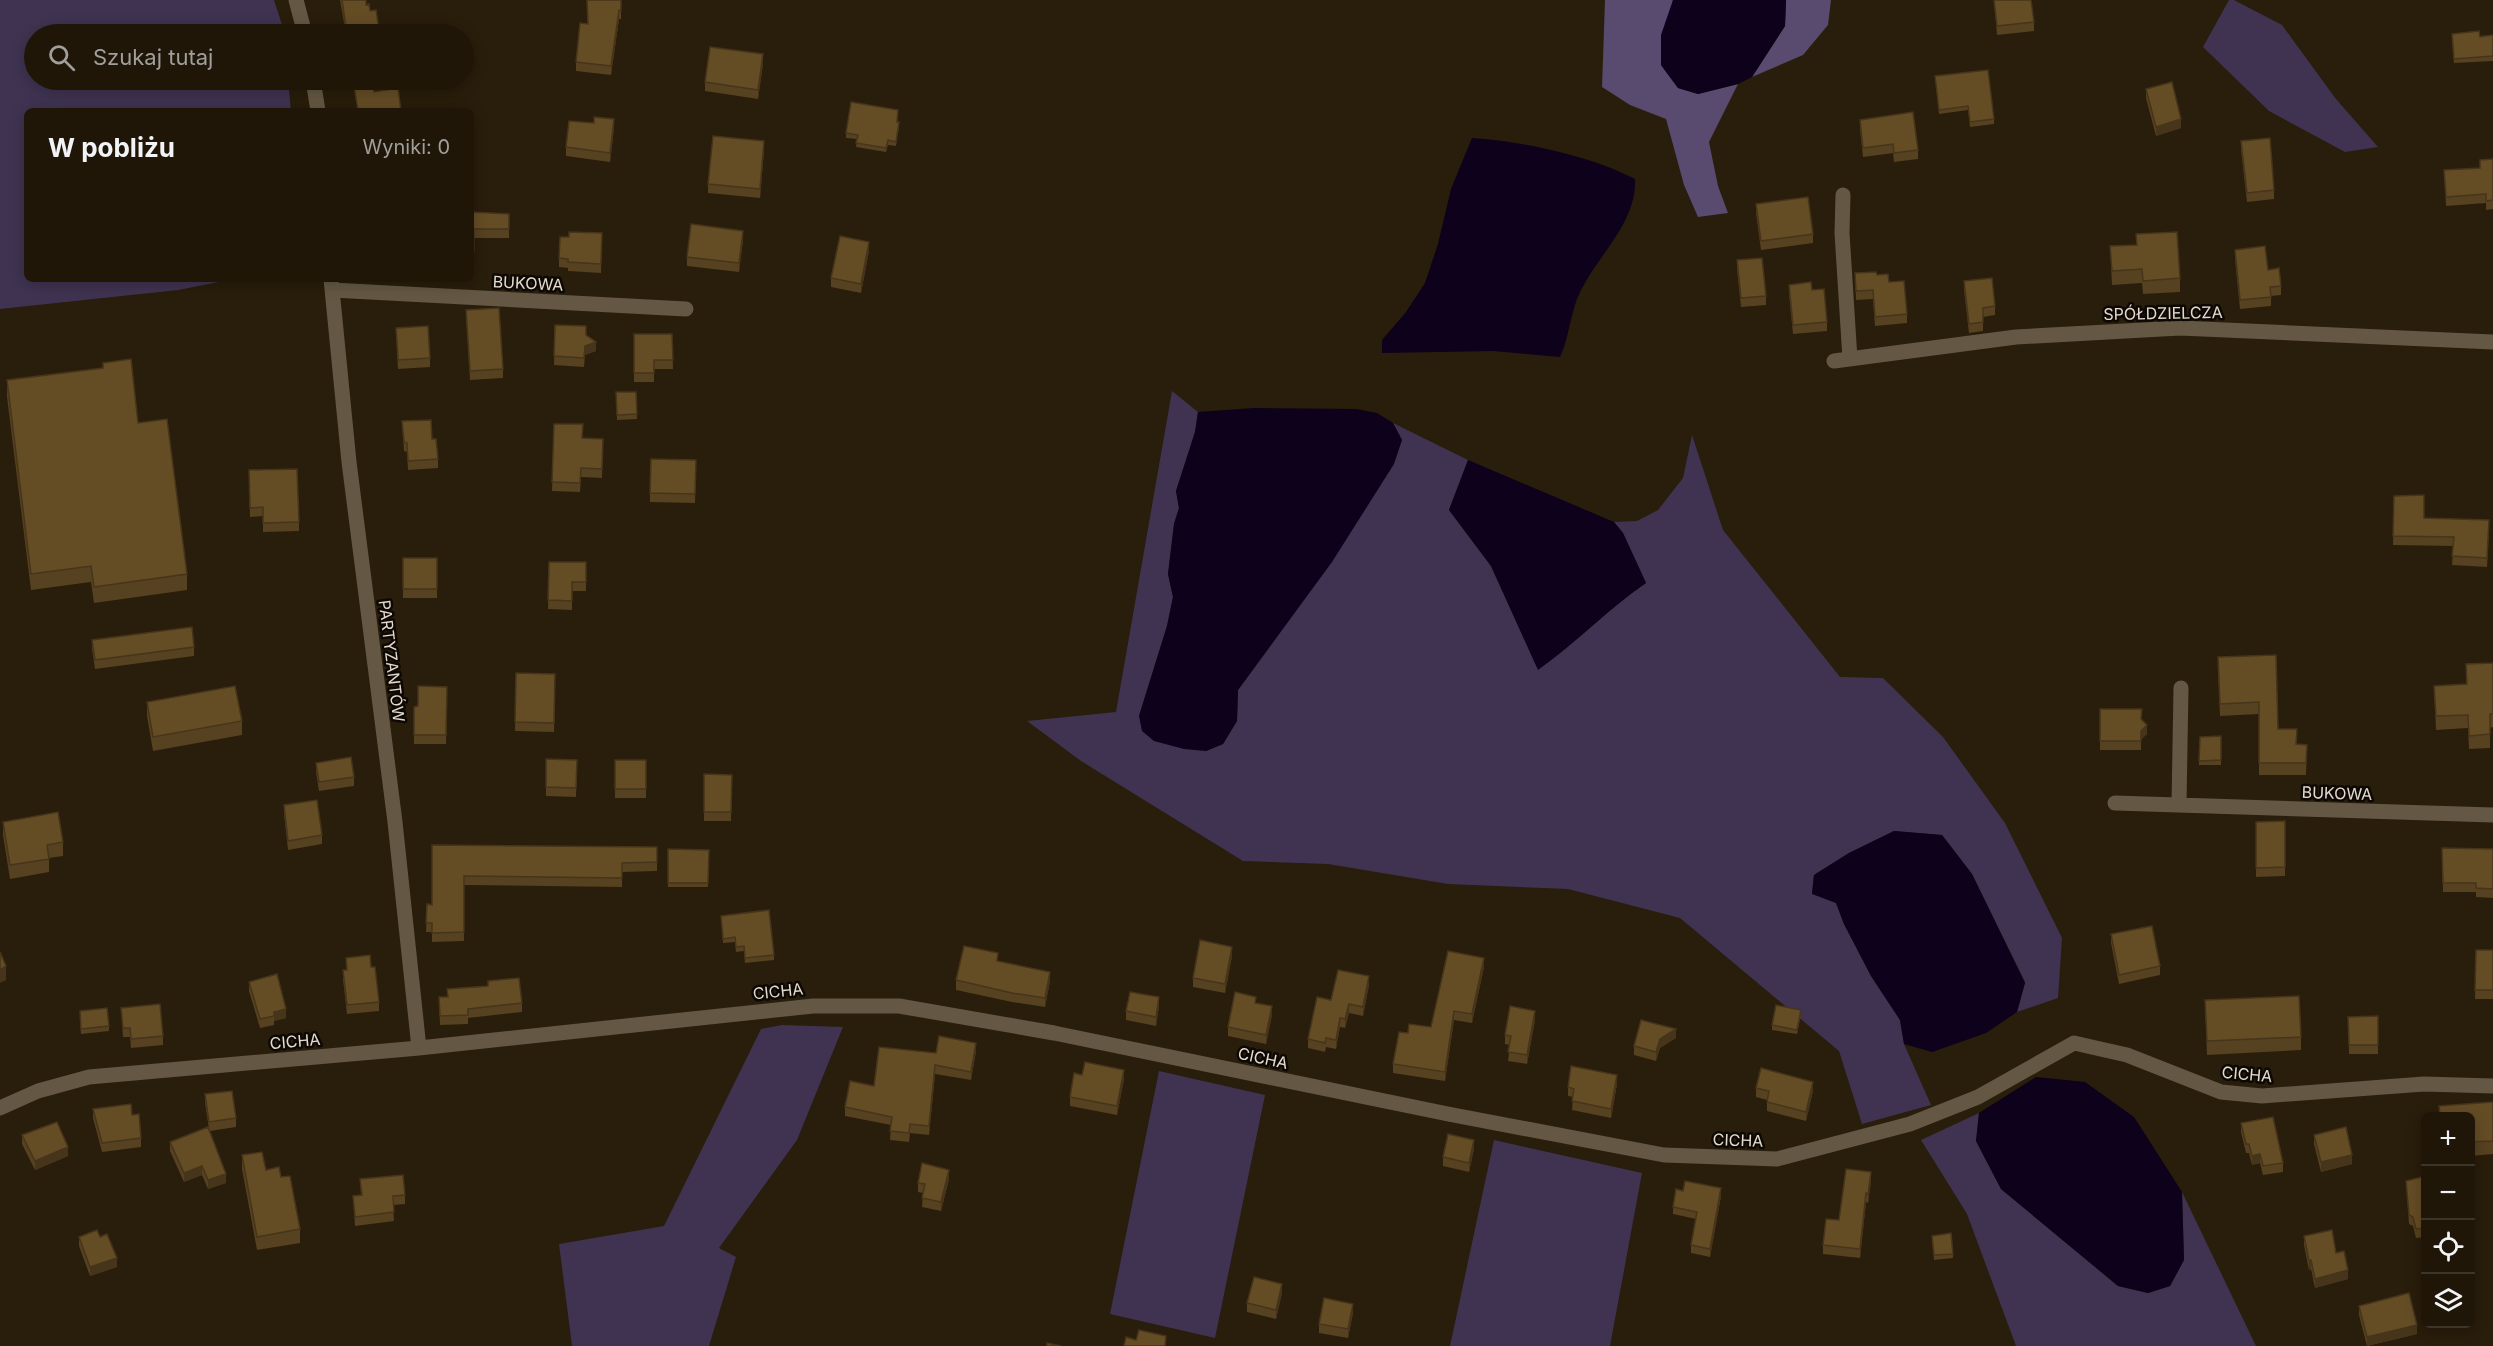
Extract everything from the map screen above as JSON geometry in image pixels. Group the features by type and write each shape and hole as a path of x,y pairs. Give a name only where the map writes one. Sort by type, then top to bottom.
{"street":[{"path":"296,0 302,24"},
{"path":"315,90 318,108"},
{"name":"SPÓŁDZIELCZA","path":"1843,195 1842,360 2016,337 2180,328 2493,342"},
{"name":"BUKOWA","path":"331,284 686,309"},
{"name":"PARTYZANTÓW","path":"331,284 349,462 395,822 419,1048"},
{"path":"2179,805 2181,688"},
{"name":"BUKOWA","path":"2115,803 2493,815"},
{"name":"CICHA","path":"0,1108 38,1091 89,1077 419,1048 813,1005 898,1006 1054,1033 1448,1114 1664,1155 1777,1159 1910,1124 1978,1097 2074,1043 2127,1055 2221,1092 2262,1096 2424,1084 2493,1086"}],"shaded area":[{"path":"0,0 274,0 282,24 24,24 24,90 289,90 291,108 24,108 24,282 219,282 178,290 0,309"},
{"path":"1605,0 1673,0 1661,65 1678,88 1698,94 1738,84 1709,142 1718,186 1728,213 1698,217 1684,185 1666,119 1630,105 1602,87"},
{"path":"1673,0 1786,0 1785,26 1752,77 1738,84 1698,94 1678,88 1661,65 1661,35"},
{"path":"1786,0 1831,0 1828,25 1803,55 1752,77 1785,26"},
{"path":"2229,0 2234,0 2282,25 2336,99 2378,147 2345,152 2269,111 2203,47"},
{"path":"1472,138 1512,142 1556,151 1598,163 1635,179 1634,195 1624,224 1581,290 1574,306 1560,357 1494,351 1382,353 1382,340 1406,312 1425,283 1438,244 1451,189"},
{"path":"1172,391 1198,412 1195,432 1176,491 1179,508 1174,524 1168,574 1173,597 1167,626 1139,716 1206,751 1223,744 1237,721 1238,690 1268,649 1402,440 1393,423 1468,460 1449,510 1491,566 1538,669 1646,583 1623,533 1614,522 1637,521 1658,510 1683,478 1692,435 1723,530 1840,677 1883,678 1943,737 2005,823 2062,938 2058,998 2017,1012 2025,982 1972,874 1942,835 1894,831 1849,853 1814,875 1812,893 1836,903 1844,924 1871,976 1900,1020 1904,1044 1931,1105 1862,1124 1839,1051 1680,918 1568,889 1448,884 1328,864 1243,861 1081,761 1027,721 1116,712"},
{"path":"1254,408 1356,409 1377,413 1393,423 1402,440 1394,464 1332,562 1238,690 1237,721 1223,744 1206,751 1184,749 1154,741 1142,731 1139,716 1167,626 1173,597 1168,574 1174,524 1179,508 1176,491 1195,432 1198,412"},
{"path":"1468,460 1614,522 1623,533 1646,583 1538,670 1491,566 1449,510"},
{"path":"1894,831 1942,835 1972,874 2025,983 2017,1012 1986,1033 1932,1052 1904,1044 1900,1020 1871,976 1844,924 1836,903 1812,894 1814,875 1849,853"},
{"path":"782,1025 843,1027 797,1140 719,1248 736,1257 709,1346 572,1346 559,1244 664,1226 761,1029"},
{"path":"1159,1071 1265,1095 1215,1338 1110,1314"},
{"path":"2036,1077 2085,1082 2134,1117 2182,1192 2184,1260 2170,1286 2148,1293 2118,1286 2001,1189 1976,1141 1979,1113"},
{"path":"1979,1113 1976,1141 2001,1189 2118,1286 2148,1293 2170,1286 2184,1260 2182,1192 2256,1346 2016,1346 1967,1214 1921,1140"},
{"path":"1494,1140 1642,1173 1610,1346 1450,1346"}],"building":[{"path":"342,0 366,0 370,11 376,10 378,24 346,24"},
{"path":"587,0 621,0 611,66 576,62 580,23 588,24"},
{"path":"1994,0 2031,0 2034,22 1997,26"},
{"path":"2479,31 2480,37 2493,35 2493,56 2454,59 2452,34"},
{"path":"710,47 763,54 758,90 705,82"},
{"path":"1988,70 1994,119 1970,122 1968,106 1939,110 1935,76"},
{"path":"2172,82 2181,119 2156,127 2146,89"},
{"path":"355,90 374,90 374,92 398,90 401,108 358,108"},
{"path":"851,102 898,110 896,142 888,140 886,148 856,143 858,135 846,133"},
{"path":"1913,112 1918,150 1894,153 1893,144 1863,148 1860,120"},
{"path":"594,117 614,119 610,153 566,147 569,121 594,123"},
{"path":"713,136 764,141 760,189 708,184"},
{"path":"2270,138 2274,190 2247,193 2241,141"},
{"path":"2493,159 2493,200 2486,201 2486,194 2446,197 2444,170 2480,168 2480,160"},
{"path":"1808,197 1813,234 1761,241 1756,204"},
{"path":"474,212 509,214 509,229 474,229"},
{"path":"691,224 743,231 739,263 687,257"},
{"path":"569,232 602,233 601,264 568,262 568,259 559,258 560,237 569,237"},
{"path":"2177,232 2180,278 2143,281 2142,269 2112,271 2110,246 2137,245 2136,234"},
{"path":"840,236 869,242 861,284 831,278"},
{"path":"2265,246 2268,270 2279,268 2281,286 2270,287 2271,297 2240,300 2235,250"},
{"path":"1762,258 1766,296 1741,298 1737,260"},
{"path":"1876,272 1877,275 1888,274 1889,282 1904,281 1907,314 1875,317 1873,290 1856,291 1855,273"},
{"path":"1992,278 1995,306 1983,308 1983,322 1969,324 1964,281"},
{"path":"1811,282 1812,290 1824,289 1827,322 1793,325 1789,285"},
{"path":"499,308 503,369 470,371 466,310"},
{"path":"555,325 586,326 586,335 596,342 585,346 584,358 554,356"},
{"path":"428,326 430,358 398,360 396,328"},
{"path":"634,334 672,334 673,360 654,360 654,373 634,373"},
{"path":"131,359 138,423 167,419 187,574 94,587 91,566 31,574 7,380 103,368 103,363"},
{"path":"616,392 636,392 637,414 617,415"},
{"path":"431,420 432,439 436,439 438,459 408,461 402,421"},
{"path":"554,424 583,424 582,438 603,439 602,469 581,468 580,483 552,482"},
{"path":"651,459 696,460 695,494 650,493"},
{"path":"297,469 299,522 263,523 263,507 250,508 249,470"},
{"path":"2424,495 2424,518 2489,520 2487,558 2452,556 2454,537 2393,536 2394,496"},
{"path":"403,558 437,558 437,589 403,589"},
{"path":"549,562 586,562 586,582 572,582 572,601 548,600"},
{"path":"192,627 194,647 95,660 92,640"},
{"path":"2276,655 2278,729 2297,729 2296,744 2307,745 2306,763 2259,763 2259,702 2220,704 2218,657"},
{"path":"2493,663 2493,714 2490,714 2490,734 2469,736 2468,715 2436,716 2434,686 2467,684 2466,664"},
{"path":"516,673 555,674 554,723 515,722"},
{"path":"235,686 242,721 153,737 147,702"},
{"path":"418,686 447,687 446,735 414,735 414,707 418,706"},
{"path":"2100,709 2142,709 2141,719 2147,725 2141,731 2141,741 2100,741"},
{"path":"2221,736 2221,760 2199,761 2200,737"},
{"path":"351,757 354,777 319,782 316,763"},
{"path":"546,759 577,760 576,788 546,787"},
{"path":"615,760 646,760 646,789 615,789"},
{"path":"704,774 732,775 731,812 704,812"},
{"path":"317,800 322,835 288,841 284,805"},
{"path":"58,812 63,842 47,845 49,859 10,865 3,822"},
{"path":"2285,821 2285,867 2256,868 2256,822"},
{"path":"432,845 657,847 657,862 622,863 622,878 464,876 464,932 432,933 432,923 426,923 427,904 432,905"},
{"path":"2442,848 2493,849 2493,889 2476,888 2476,883 2443,883"},
{"path":"668,849 709,850 708,883 668,883"},
{"path":"769,910 774,955 745,958 744,946 736,947 735,937 723,939 721,916"},
{"path":"2152,926 2160,966 2119,975 2111,934"},
{"path":"1200,940 1232,947 1225,984 1193,978"},
{"path":"964,946 998,953 997,961 1050,972 1045,998 956,980"},
{"path":"2476,950 2493,950 2493,990 2475,990"},
{"path":"1448,951 1484,958 1472,1014 1454,1011 1445,1072 1393,1064 1399,1032 1408,1033 1409,1024 1431,1027"},
{"path":"0,952 6,966 0,970"},
{"path":"370,955 371,967 375,967 379,1002 347,1005 343,970 347,970 346,958"},
{"path":"1338,970 1369,976 1363,1007 1349,1004 1345,1019 1340,1018 1336,1040 1326,1038 1325,1043 1308,1039 1317,997 1331,1000"},
{"path":"277,974 286,1009 274,1012 274,1016 260,1019 249,982"},
{"path":"519,978 522,1003 468,1009 468,1015 440,1016 439,997 448,997 447,989 488,986 488,981"},
{"path":"1130,992 1159,997 1156,1017 1126,1011"},
{"path":"1235,992 1256,997 1255,1003 1272,1006 1266,1035 1228,1027"},
{"path":"2299,996 2301,1037 2207,1041 2205,1000"},
{"path":"160,1004 163,1036 131,1039 130,1028 123,1028 121,1008"},
{"path":"1776,1005 1801,1010 1797,1030 1772,1025"},
{"path":"1510,1006 1535,1011 1527,1055 1508,1052 1511,1036 1505,1035"},
{"path":"107,1008 109,1026 81,1029 80,1011"},
{"path":"2378,1016 2378,1045 2349,1045 2348,1017"},
{"path":"1641,1020 1676,1029 1660,1039 1656,1052 1634,1046"},
{"path":"939,1036 976,1043 971,1072 935,1065 929,1126 910,1124 909,1133 890,1131 892,1117 845,1107 850,1081 874,1086 879,1047 936,1053"},
{"path":"1085,1062 1124,1070 1117,1106 1070,1097 1074,1073 1082,1075"},
{"path":"1571,1066 1617,1075 1611,1109 1572,1101 1574,1089 1568,1087"},
{"path":"1761,1068 1813,1082 1806,1112 1767,1102 1769,1091 1756,1088"},
{"path":"232,1091 236,1118 209,1122 205,1094"},
{"path":"2493,1102 2493,1141 2475,1142 2475,1112 2440,1112 2439,1106"},
{"path":"131,1104 132,1115 139,1114 141,1138 102,1143 93,1109"},
{"path":"2273,1117 2283,1163 2263,1166 2260,1154 2252,1156 2249,1144 2246,1144 2241,1123"},
{"path":"57,1122 68,1147 35,1161 22,1135"},
{"path":"208,1127 226,1174 208,1180 202,1166 184,1173 170,1142"},
{"path":"2346,1127 2352,1155 2321,1162 2314,1135"},
{"path":"1448,1134 1474,1140 1469,1163 1443,1157"},
{"path":"262,1152 266,1170 279,1167 281,1177 290,1176 300,1229 257,1237 242,1155"},
{"path":"922,1163 949,1170 941,1202 922,1198 925,1184 918,1183"},
{"path":"1846,1169 1871,1172 1868,1194 1866,1193 1860,1249 1823,1245 1826,1219 1839,1220"},
{"path":"403,1175 405,1195 393,1196 394,1212 355,1217 353,1196 362,1195 360,1179"},
{"path":"2421,1177 2421,1228 2416,1229 2413,1217 2409,1215 2406,1181"},
{"path":"1685,1181 1721,1188 1710,1249 1691,1245 1697,1212 1673,1207 1676,1189 1683,1191"},
{"path":"97,1230 100,1237 107,1234 117,1258 90,1267 79,1237"},
{"path":"2332,1230 2336,1253 2344,1251 2348,1270 2315,1279 2304,1236"},
{"path":"1951,1233 1953,1254 1934,1255 1932,1236"},
{"path":"1254,1277 1282,1284 1276,1310 1247,1303"},
{"path":"2409,1293 2417,1325 2367,1337 2359,1306"},
{"path":"1324,1298 1353,1304 1348,1329 1319,1324"},
{"path":"1139,1330 1166,1336 1165,1346 1124,1346 1126,1337 1136,1340"}]}
